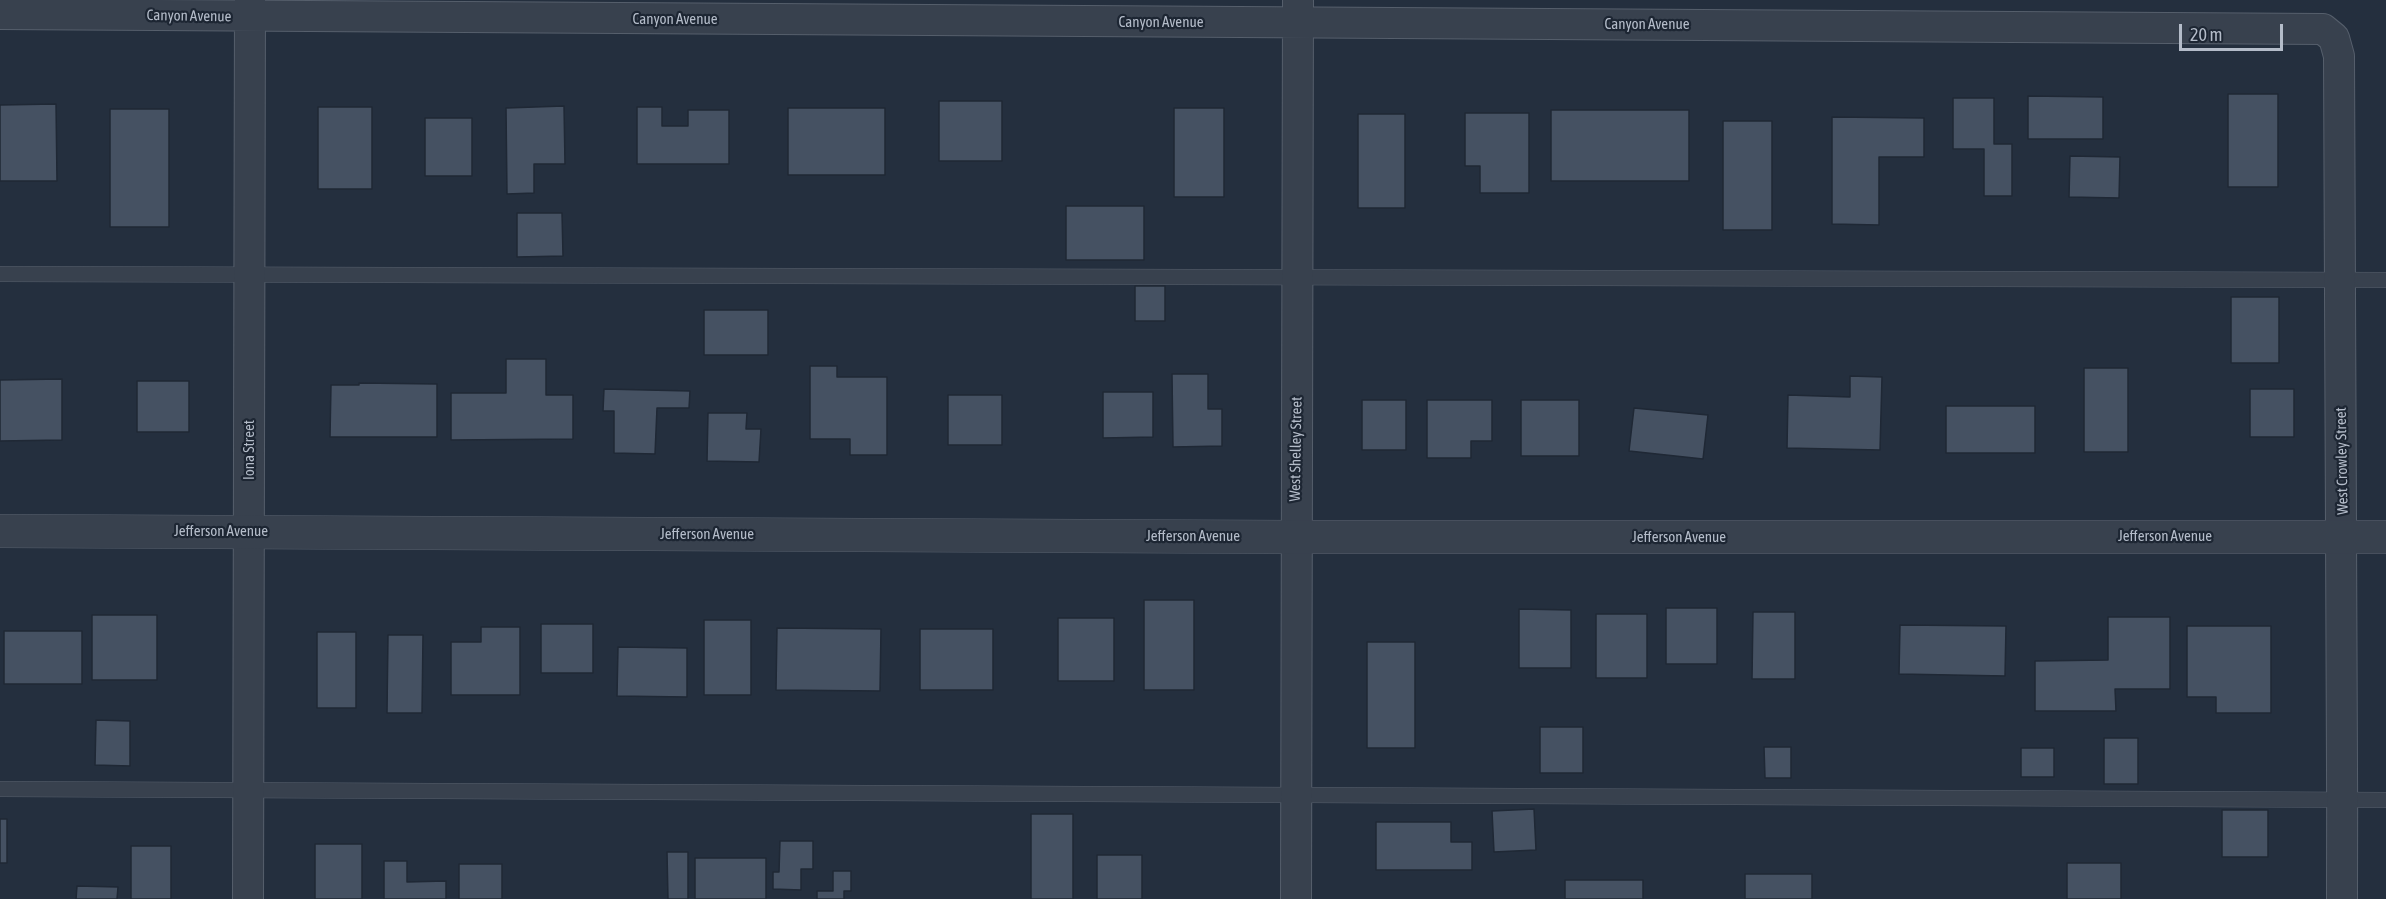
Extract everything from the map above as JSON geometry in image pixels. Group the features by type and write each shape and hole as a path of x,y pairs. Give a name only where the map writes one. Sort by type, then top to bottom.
{"street":[{"name":"Canyon Avenue","path":"0,14 249,9 1298,11 2323,29"},
{"name":"Iona Street","path":"248,899 249,9"},
{"name":"West Shelley Street","path":"1296,899 1298,11"},
{"name":"West Crowley Street","path":"2323,29 2334,38 2339,56 2339,280 2343,536 2342,899"},
{"name":"Jefferson Avenue","path":"0,531 1296,537 2386,537"}],"lane":[{"path":"0,274 2386,280"},
{"path":"0,789 2386,800"}],"building":[{"path":"2228,94 2278,94 2278,187 2228,187"},
{"path":"2028,96 2103,97 2103,139 2028,139"},
{"path":"1953,98 1994,98 1994,144 2012,144 2012,196 1984,196 1984,149 1953,149"},
{"path":"939,101 1002,101 1002,161 939,161"},
{"path":"56,104 57,181 0,181 0,105"},
{"path":"564,106 565,164 534,164 534,193 507,194 506,108"},
{"path":"318,107 372,107 372,189 318,189"},
{"path":"637,107 662,107 662,126 688,126 688,110 729,110 729,164 637,164"},
{"path":"788,108 885,108 885,175 788,175"},
{"path":"1174,108 1224,108 1224,197 1174,197"},
{"path":"110,109 169,109 169,227 110,227"},
{"path":"1551,110 1689,110 1689,181 1551,181"},
{"path":"1465,113 1529,113 1529,193 1480,193 1480,166 1465,166"},
{"path":"1358,114 1405,114 1405,208 1358,208"},
{"path":"1832,117 1924,118 1924,157 1879,157 1879,225 1832,224"},
{"path":"425,118 472,118 472,176 425,176"},
{"path":"1723,121 1772,121 1772,230 1723,230"},
{"path":"2070,156 2120,157 2119,198 2069,197"},
{"path":"1066,206 1144,206 1144,260 1066,260"},
{"path":"517,213 562,213 563,256 517,257"},
{"path":"1135,286 1165,286 1165,321 1135,321"},
{"path":"2231,297 2279,297 2279,363 2231,363"},
{"path":"704,310 768,310 768,355 704,355"},
{"path":"506,359 546,359 546,395 573,395 573,439 451,440 451,393 506,393"},
{"path":"810,366 837,366 837,377 887,377 887,455 850,455 850,439 810,439"},
{"path":"2084,368 2128,368 2128,452 2084,452"},
{"path":"1172,374 1208,374 1208,409 1222,409 1222,446 1173,447"},
{"path":"1850,376 1882,377 1880,450 1787,448 1788,395 1850,397"},
{"path":"62,379 62,440 0,441 0,380"},
{"path":"137,381 189,381 189,432 137,432"},
{"path":"359,383 437,384 437,437 330,437 331,385 359,385"},
{"path":"604,389 690,391 689,408 657,408 655,454 614,453 614,411 603,411"},
{"path":"2250,389 2294,389 2294,437 2250,437"},
{"path":"1103,392 1153,392 1153,437 1103,438"},
{"path":"948,395 1002,395 1002,445 948,445"},
{"path":"1362,400 1406,400 1406,450 1362,450"},
{"path":"1427,400 1492,400 1492,441 1471,441 1471,458 1427,458"},
{"path":"1521,400 1579,400 1579,456 1521,456"},
{"path":"1946,406 2035,406 2035,453 1946,453"},
{"path":"1634,408 1708,415 1703,459 1629,451"},
{"path":"708,413 747,413 746,429 761,429 759,462 707,461"},
{"path":"1144,600 1194,600 1194,690 1144,690"},
{"path":"1666,608 1717,608 1717,664 1666,664"},
{"path":"1519,609 1571,610 1571,668 1519,668"},
{"path":"1753,612 1795,612 1795,679 1752,679"},
{"path":"1596,614 1647,614 1647,678 1596,678"},
{"path":"92,615 157,615 157,680 92,680"},
{"path":"2108,617 2170,617 2170,689 2115,689 2116,711 2035,711 2035,661 2108,660"},
{"path":"1058,618 1114,618 1114,681 1058,681"},
{"path":"704,620 751,620 751,695 704,695"},
{"path":"541,624 593,624 593,673 541,673"},
{"path":"1900,625 2006,626 2005,676 1899,674"},
{"path":"2187,626 2271,626 2271,713 2216,713 2216,697 2187,697"},
{"path":"481,627 520,627 520,695 451,695 451,642 481,642"},
{"path":"777,628 881,629 880,691 776,690"},
{"path":"920,629 993,629 993,690 920,690"},
{"path":"4,631 82,631 82,684 4,684"},
{"path":"317,632 356,632 356,708 317,708"},
{"path":"388,635 423,635 422,713 387,713"},
{"path":"1367,642 1415,642 1415,748 1367,748"},
{"path":"618,647 687,648 687,697 617,696"},
{"path":"96,720 130,721 130,766 95,765"},
{"path":"1540,727 1583,727 1583,773 1540,773"},
{"path":"2104,738 2138,738 2138,784 2104,784"},
{"path":"1764,747 1791,747 1791,778 1765,778"},
{"path":"2021,748 2054,748 2054,777 2021,777"},
{"path":"1534,809 1536,850 1494,852 1492,811"},
{"path":"2222,810 2268,810 2268,857 2222,857"},
{"path":"1031,814 1073,814 1073,899 1031,899"},
{"path":"0,819 7,819 7,863 0,863"},
{"path":"1376,822 1451,822 1451,842 1472,842 1472,870 1376,870"},
{"path":"780,841 813,841 813,869 801,869 801,890 773,889 773,872 779,872"},
{"path":"315,844 362,844 362,899 315,899"},
{"path":"131,846 171,846 171,899 131,899"},
{"path":"667,852 688,852 688,899 668,899"},
{"path":"1097,855 1142,855 1142,899 1097,899"},
{"path":"695,858 766,858 766,899 695,899"},
{"path":"384,861 407,861 407,882 446,881 446,899 384,899"},
{"path":"2067,863 2121,863 2121,899 2067,899"},
{"path":"459,864 502,864 502,899 459,899"},
{"path":"833,871 851,871 851,891 844,891 844,899 817,899 817,891 833,891"},
{"path":"1745,874 1812,874 1812,899 1745,899"},
{"path":"1565,880 1643,880 1643,899 1565,899"},
{"path":"77,886 118,887 117,899 76,899"}]}
